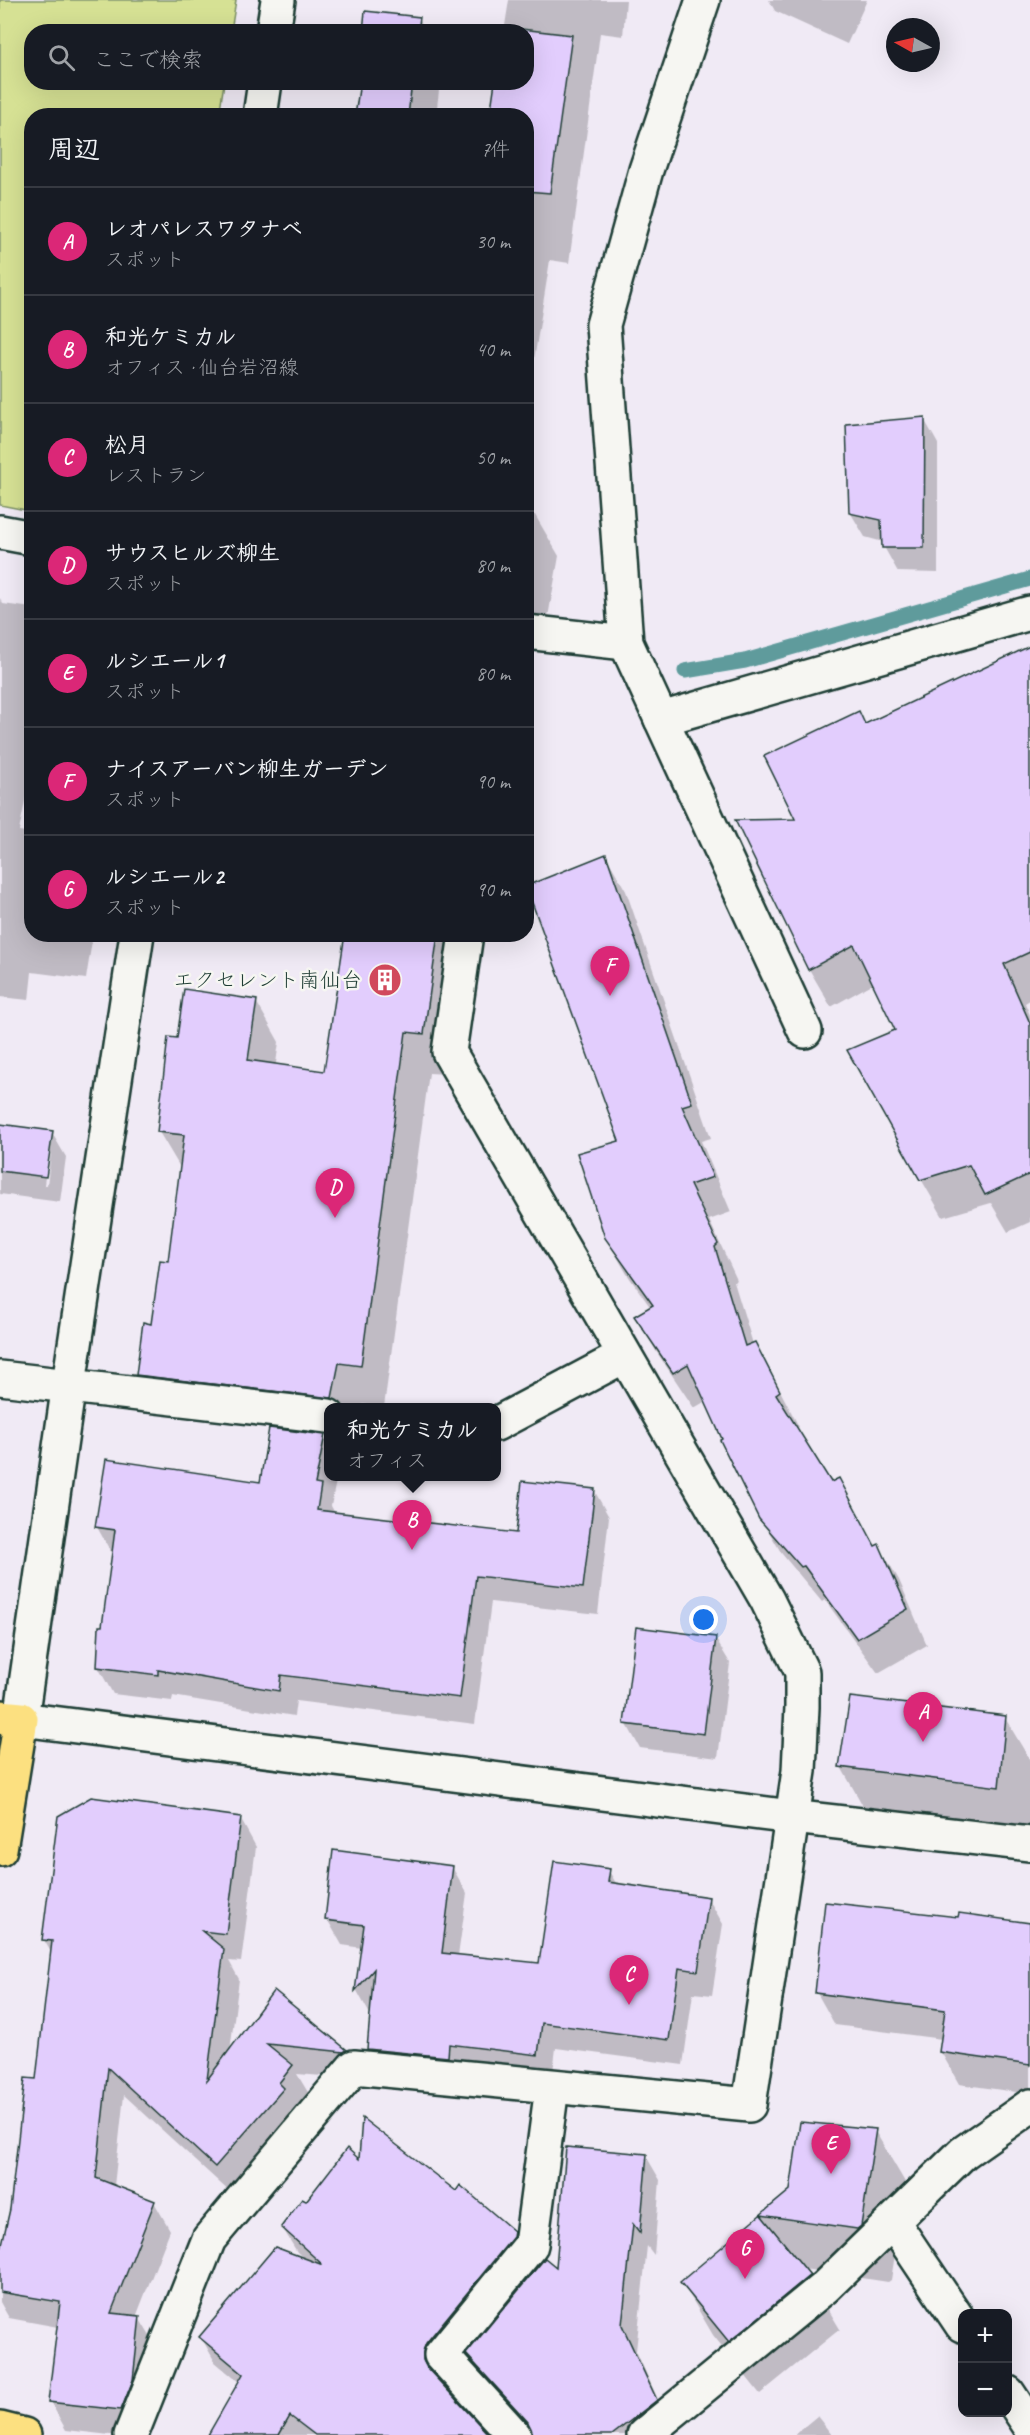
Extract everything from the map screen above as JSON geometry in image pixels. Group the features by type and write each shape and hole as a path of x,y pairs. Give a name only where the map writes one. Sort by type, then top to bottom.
{"main road":[{"path":"0,1849 10,1718"},
{"path":"0,2429 24,2435"}],"street":[{"path":"274,24 278,0"},
{"path":"703,0 646,170 603,326 626,643 805,1031"},
{"path":"261,108 264,90"},
{"path":"0,532 24,536"},
{"path":"661,719 1030,613"},
{"path":"534,633 626,643"},
{"path":"136,942 69,1384 10,1718 792,1817 1030,1844"},
{"path":"131,2435 209,2239 354,2067 749,2105 799,1771 802,1672 767,1600 449,1052 465,942"},
{"path":"501,1421 624,1356"},
{"path":"0,1378 69,1384 324,1416"},
{"path":"514,2435 441,2355 531,2245 552,2087"},
{"path":"644,2435 825,2287 963,2153 1030,2106"},
{"path":"894,2222 958,2318"},
{"path":"1012,2399 1030,2426"}],"green space":[{"path":"0,0 236,0 232,24 24,24 24,90 223,90 220,108 24,108 24,510 0,505"}],"building":[{"path":"365,11 420,17 419,24 364,24"},
{"path":"534,31 572,35 550,193 534,192 534,108 491,108 494,90 534,90"},
{"path":"359,90 411,90 409,108 356,108"},
{"path":"925,417 924,548 882,548 881,520 849,513 846,424"},
{"path":"1030,646 1030,952 1004,964 1030,1023 1030,1174 985,1195 969,1165 920,1180 847,1050 895,1030 854,945 808,970 735,820 795,819 764,756 859,711 865,724"},
{"path":"606,854 692,1103 682,1106 713,1177 690,1185 718,1244 715,1247 745,1346 755,1342 780,1391 776,1394 831,1482 839,1478 875,1546 879,1544 908,1609 857,1639 804,1566 801,1567 759,1519 720,1440 722,1439 688,1364 673,1373 634,1316 653,1305 605,1238 577,1153 619,1141 534,908 534,883"},
{"path":"344,942 437,942 424,1034 406,1032 361,1366 339,1363 332,1398 136,1375 143,1322 151,1324 160,1260 168,1261 184,1135 157,1132 168,1037 177,1038 184,989 257,1000 248,1060 324,1071"},
{"path":"0,1124 53,1131 46,1177 0,1171"},
{"path":"269,1428 324,1435 315,1484 321,1485 317,1510 516,1533 522,1481 595,1489 583,1588 476,1576 460,1698 281,1675 279,1691 158,1670 158,1675 97,1667 99,1626 102,1626 115,1530 95,1527 106,1459 260,1482"},
{"path":"636,1627 716,1637 704,1734 624,1724"},
{"path":"850,1697 1006,1716 999,1787 839,1767"},
{"path":"91,1797 241,1817 226,1934 202,1931 224,1949 207,2080 274,1990 347,2050 344,2052 267,2044 293,2065 279,2083 284,2088 215,2167 108,2068 96,2178 155,2201 111,2313 140,2316 133,2380 121,2410 48,2402 60,2302 0,2292 0,2253 10,2209 25,2078 36,2079 52,1941 42,1940 58,1816"},
{"path":"333,1850 453,1866 442,1953 539,1963 554,1861 610,1869 608,1882 709,1897 698,1971 679,1968 669,2040 542,2023 538,2055 449,2044 448,2057 367,2049 374,1969 355,1991 364,1925 325,1920"},
{"path":"825,1902 958,1917 959,1913 1030,1923 1030,2065 939,2052 945,2010 815,1993"},
{"path":"362,2118 456,2191 460,2185 514,2231 513,2237 426,2343 423,2352 423,2360 427,2368 489,2435 315,2435 290,2416 279,2435 208,2435 243,2374 199,2337 275,2247 323,2265 281,2227 302,2199 306,2201 347,2148 359,2159"},
{"path":"800,2122 876,2129 861,2226 857,2229 761,2215 810,2275 729,2342 680,2282 790,2190"},
{"path":"566,2147 647,2154 640,2233 633,2224 622,2325 657,2400 612,2435 532,2435 528,2422 466,2354 545,2258 556,2267"}],"waterway":[{"path":"685,671 745,661 1030,579"}],"place":[{"name":"エクセレント南仙台","path":"385,980"},
{"name":"ナイスアーバン柳生ガーデン","path":"610,996"},
{"name":"サウスヒルズ柳生","path":"335,1218"},
{"name":"和光ケミカル","path":"412,1550"},
{"name":"レオパレスワタナベ","path":"923,1742"},
{"name":"松月","path":"629,2005"},
{"name":"ルシエール1","path":"831,2174"},
{"name":"ルシエール2","path":"745,2279"}]}
